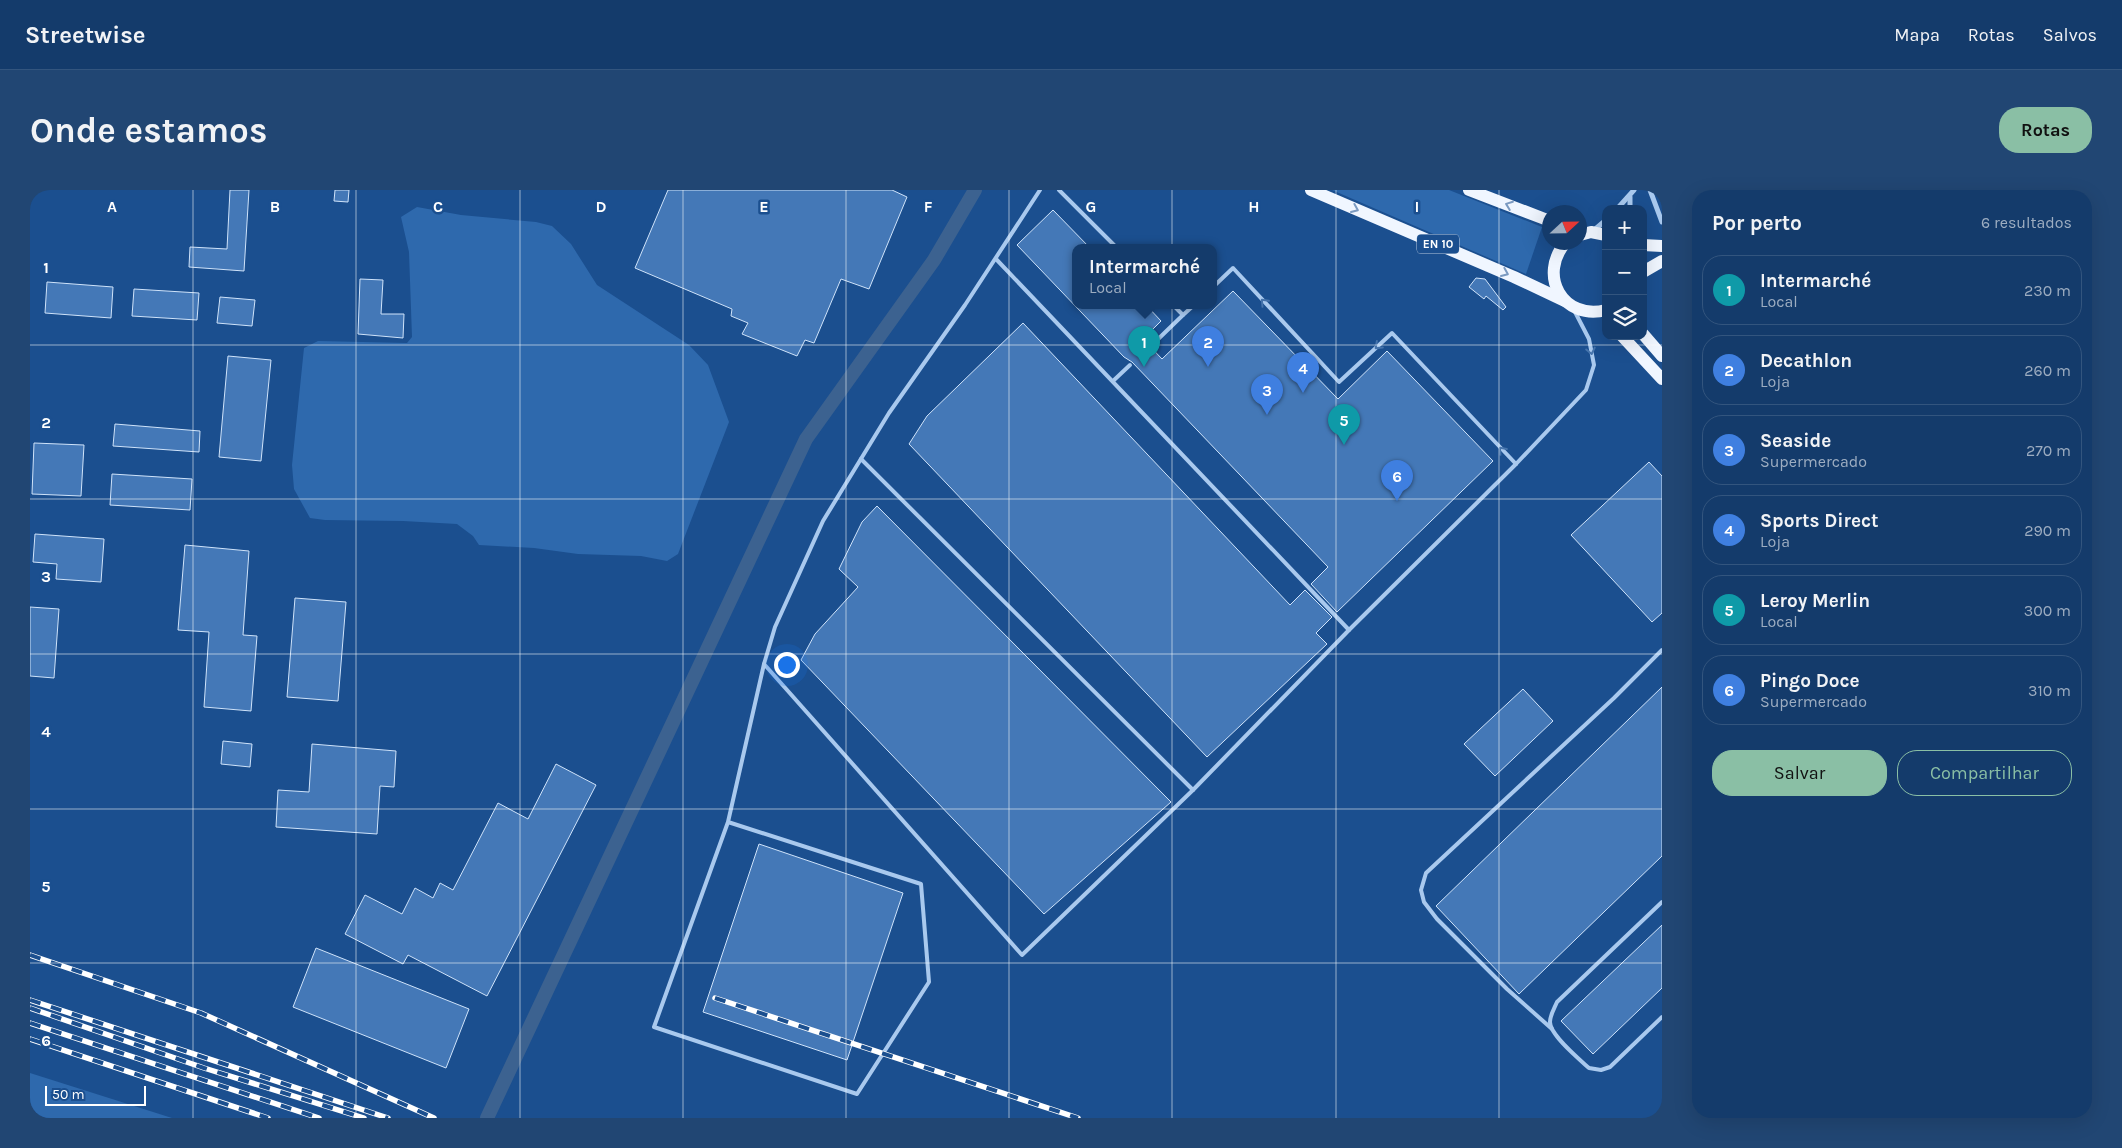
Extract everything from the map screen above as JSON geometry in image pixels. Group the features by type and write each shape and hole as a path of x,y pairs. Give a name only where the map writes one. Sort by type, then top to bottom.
{"main road":[{"name":"EN 10","path":"1311,190 1514,277 1568,304 1589,312 1602,310"},
{"path":"1469,190 1542,218"},
{"path":"1587,233 1602,235"},
{"path":"1647,245 1662,246"},
{"path":"1560,250 1553,267 1555,285 1568,304"},
{"path":"1647,270 1662,261"},
{"path":"1589,312 1602,319"},
{"path":"1647,339 1662,356"},
{"path":"1626,340 1662,379"}],"street":[{"path":"1622,205 1634,190"},
{"path":"1650,190 1662,222"},
{"path":"1630,196 1630,205"},
{"path":"1587,231 1602,222"}],"lane":[{"path":"728,822 921,884 929,982 856,1094 654,1027 728,822 764,664 775,627 823,521 889,413 996,259 1040,190"},
{"path":"1059,190 1113,244"},
{"path":"996,259 1349,630"},
{"path":"1217,283 1233,268 1339,382 1392,333 1516,464"},
{"path":"764,664 1022,955 1193,790 1349,630 1516,464 1586,390 1594,365 1589,339 1568,304"},
{"path":"1177,309 1183,315"},
{"path":"1152,345 1190,309"},
{"path":"1113,381 1130,365"},
{"path":"860,459 1193,790"},
{"path":"1662,650 1614,698 1426,873 1423,882 1424,902 1437,919 1506,989 1552,1029 1589,1068 1601,1070 1610,1066 1662,1017"},
{"path":"1552,1029 1551,1014 1557,1002 1662,902"}],"shaded area":[{"path":"1332,190 1449,190 1542,227 1526,274"},
{"path":"417,207 461,215 536,222 552,226 571,244 597,285 689,345 708,365 729,422 678,554 667,561 641,556 578,554 534,548 479,545 473,536 457,524 310,518 294,489 292,465 304,348 318,341 407,343 412,337 409,252 401,217"},
{"path":"30,1073 172,1118 30,1118"}],"building":[{"path":"230,190 249,190 244,271 189,267 190,247 227,249"},
{"path":"335,190 349,190 348,202 334,201"},
{"path":"668,190 892,190 907,197 869,289 841,279 814,343 805,340 797,356 742,334 748,323 731,316 732,309 635,268"},
{"path":"1053,210 1086,244 1072,244 1072,303 1017,245"},
{"path":"1476,278 1485,279 1506,307 1503,310 1486,296 1484,299 1469,287"},
{"path":"360,279 383,280 381,314 404,314 403,338 358,334"},
{"path":"47,282 113,287 111,318 45,313"},
{"path":"134,289 199,293 197,320 132,316"},
{"path":"1233,291 1338,399 1387,351 1493,461 1337,612 1311,584 1328,567 1132,362 1124,357 1078,309 1150,309 1161,321 1143,339 1162,359 1214,309 1217,309 1217,306"},
{"path":"220,297 255,300 252,326 217,323"},
{"path":"1023,323 1290,605 1305,590 1332,617 1316,633 1327,644 1207,757 909,444 927,416"},
{"path":"228,356 271,360 261,461 219,457"},
{"path":"115,424 200,431 199,452 113,446"},
{"path":"34,443 84,445 81,496 32,494"},
{"path":"1649,462 1662,476 1662,613 1652,622 1571,535"},
{"path":"112,474 192,479 190,510 110,505"},
{"path":"877,506 1171,802 1044,914 801,660 815,634 858,587 839,569 862,522"},
{"path":"35,534 104,539 101,582 56,579 57,564 33,562"},
{"path":"185,545 249,551 243,635 257,636 251,711 204,707 209,632 178,630"},
{"path":"295,598 346,602 338,701 287,697"},
{"path":"30,607 59,609 54,678 30,676"},
{"path":"1662,687 1662,856 1519,994 1436,906"},
{"path":"1523,689 1553,721 1495,776 1464,744"},
{"path":"223,741 252,744 250,767 221,764"},
{"path":"312,744 396,751 394,787 380,786 377,834 276,827 278,790 309,792"},
{"path":"556,764 596,785 487,996 408,955 403,964 345,934 365,895 402,914 415,888 433,898 440,883 453,890 498,803 528,819"},
{"path":"759,844 903,893 847,1060 703,1012"},
{"path":"1662,925 1662,988 1593,1054 1561,1021"},
{"path":"316,948 469,1009 446,1068 293,1007"}],"waterway":[{"path":"487,1118 806,439 934,260 975,190"}],"railway":[{"path":"30,955 201,1013 434,1118"},
{"path":"715,998 1078,1118"},
{"path":"30,1000 388,1118"},
{"path":"30,1008 204,1068 364,1118"},
{"path":"30,1023 319,1118"},
{"path":"30,1039 268,1118"}],"place":[{"name":"Intermarché","path":"1144,367"},
{"name":"Decathlon","path":"1208,367"},
{"name":"Sports Direct","path":"1303,393"},
{"name":"Seaside","path":"1267,415"},
{"name":"Leroy Merlin","path":"1344,445"},
{"name":"Pingo Doce","path":"1397,501"}]}
